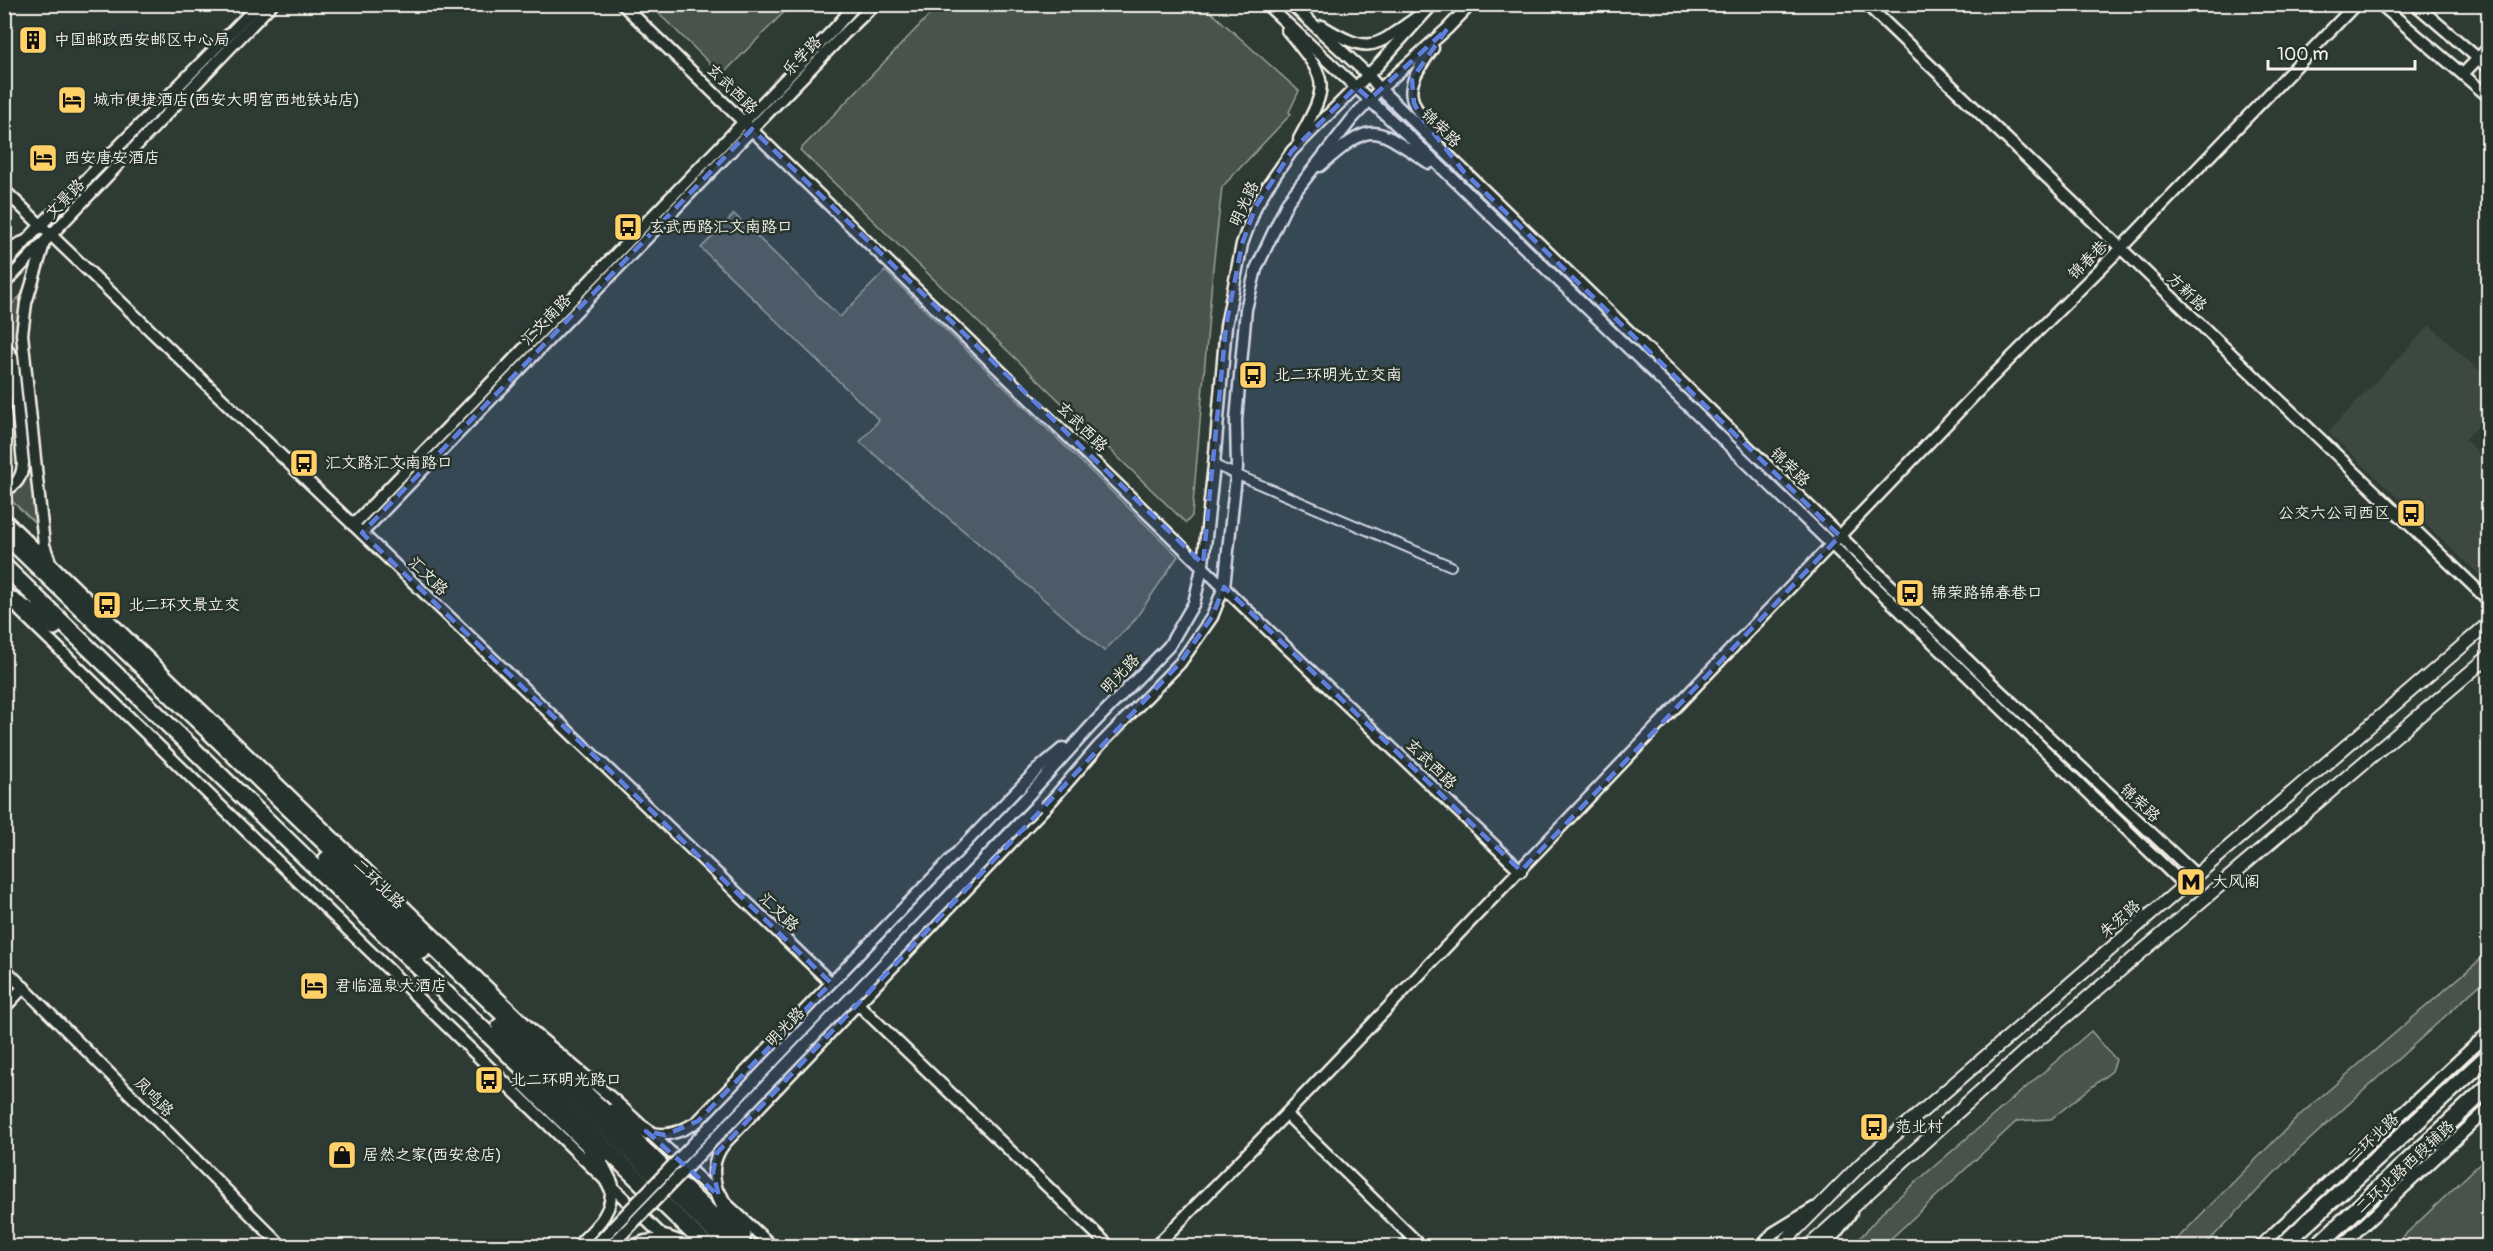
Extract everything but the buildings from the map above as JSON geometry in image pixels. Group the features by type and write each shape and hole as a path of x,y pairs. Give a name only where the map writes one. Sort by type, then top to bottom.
{"highway":[{"path":"4,534 744,1246"},
{"name":"二环北路","path":"4,548 271,804 399,937 707,1246"},
{"path":"51,562 74,600"},
{"name":"二环北路","path":"4,566 310,862 399,937 729,1246"},
{"path":"4,579 694,1246"},
{"path":"4,596 54,627"},
{"path":"235,755 271,804"},
{"path":"310,862 333,897"},
{"path":"356,920 446,959"},
{"name":"二环北路","path":"2282,1246 2488,1056"},
{"path":"568,1076 606,1108 646,1131"},
{"path":"2317,1246 2488,1087"},
{"path":"578,1136 602,1168 610,1184"},
{"path":"719,1196 735,1226 752,1246"},
{"path":"670,1243 686,1246"}],"main road":[{"name":"朱宏路","path":"1780,1246 1862,1162 2488,624"},
{"path":"1809,1246 2024,1052 2488,657"}],"street":[{"name":"文景路","path":"4,266 40,226 259,4"},
{"name":"文景路","path":"4,284 272,4"},
{"name":"玄武西路","path":"622,4 1521,871"},
{"name":"乐学路","path":"748,126 856,4"},
{"name":"乐学路","path":"748,126 875,4"},
{"path":"1266,4 1309,58 1321,84 1318,104 1292,151"},
{"name":"锦荣路","path":"1266,4 1370,99 2184,885"},
{"path":"1291,4 1302,15 1346,41 1367,46 1381,42 1432,5"},
{"name":"明光路","path":"611,1246 1036,806 1098,747 1180,663 1212,617 1224,587 1237,474 1236,420 1241,349 1250,289 1274,229 1288,201 1352,119 1380,89 1447,29 1471,4"},
{"name":"方新路","path":"1866,4 2488,600"},
{"name":"锦春巷","path":"1840,536 2355,4"},
{"path":"2380,4 2488,96"},
{"path":"2415,4 2488,67"},
{"name":"明光路","path":"595,1246 1169,646 1194,603 1203,564 1226,326 1239,255 1256,206 1292,151 1416,25 1432,5"},
{"name":"锦荣路","path":"1302,15 1368,75 1464,172 1992,684 2196,875"},
{"path":"1447,29 1415,73 1412,80 1412,95 1421,117 1464,172"},
{"path":"2463,74 2488,48"},
{"name":"汇文南路","path":"353,525 748,126"},
{"name":"汇文南路","path":"362,533 748,126"},
{"path":"1304,180 1355,137 1374,132 1388,136 1451,177"},
{"name":"汇文路","path":"4,190 831,983"},
{"path":"50,236 32,278 22,334 44,545 51,562"},
{"path":"4,251 29,239"},
{"path":"4,344 12,357 24,463 20,478 12,487 4,490"},
{"path":"1214,465 1451,566"},
{"path":"4,518 539,1037 584,1074 772,1246"},
{"path":"1156,1246 1521,871 1840,536"},
{"path":"4,596 670,1243"},
{"path":"646,1131 665,1135 688,1128 698,1121 1038,769 1092,725"},
{"name":"明光路","path":"719,1196 713,1172 717,1153 1053,799 1098,747"},
{"name":"凤鸣路","path":"4,968 282,1246"},
{"path":"4,1008 24,987"},
{"path":"858,1004 1109,1246"},
{"path":"2260,1246 2488,1033"},
{"name":"二环北路西段辅路","path":"2341,1246 2488,1109"},
{"path":"1286,1114 1421,1246"},
{"path":"577,1246 606,1214 612,1195 610,1184"},
{"path":"1762,1246 1773,1233 1819,1204"},
{"path":"1826,1246 1857,1204"},
{"path":"633,1246 645,1241 670,1243"}],"highlighted area":[{"path":"1447,29 1412,79 1414,103 1421,117 1464,172 1840,536 1521,871 1224,587 1212,617 1180,663 717,1153 713,1172 719,1196 646,1131 665,1135 698,1121 831,983 362,533 752,129 1203,564 1226,326 1242,244 1256,206 1292,151 1356,87 1370,99"}],"shaded area":[{"path":"650,5 791,5 722,75"},
{"path":"939,5 1203,5 1299,91 1289,112 1291,114 1222,187 1192,516 1186,523 800,150"},
{"path":"734,214 840,317 885,271 1178,556 1134,621 1104,651 860,442 879,420 701,248"},
{"path":"20,296 17,328 19,363 15,349 5,336 5,311"},
{"path":"2430,325 2488,379 2488,417 2465,439 2488,463 2488,583 2328,432"},
{"path":"4,391 13,462 10,473 5,479"},
{"path":"30,466 36,524 8,497 23,485"},
{"path":"2488,953 2488,974 2485,980 2284,1163 2204,1246 2170,1246 2301,1114"},
{"path":"2091,1031 2116,1060 2112,1071 2051,1119 2017,1121 1883,1246 1853,1246 1886,1208"},
{"path":"2488,1156 2488,1246 2393,1246"}],"place":[{"name":"中国邮政西安邮区中心局","path":"33,40"},
{"name":"城市便捷酒店(西安大明宫西地铁站店)","path":"72,100"},
{"name":"西安唐安酒店","path":"43,158"},
{"name":"玄武西路汇文南路口","path":"628,227"},
{"name":"北二环明光立交南","path":"1253,375"},
{"name":"汇文路汇文南路口","path":"304,463"},
{"name":"公交六公司西区","path":"2411,513"},
{"name":"锦荣路锦春巷口","path":"1910,593"},
{"name":"北二环文景立交","path":"107,605"},
{"name":"大风阁","path":"2191,882"},
{"name":"君临温泉大酒店","path":"314,986"},
{"name":"北二环明光路口","path":"489,1080"},
{"name":"范北村","path":"1874,1127"},
{"name":"居然之家(西安总店)","path":"342,1155"}]}
